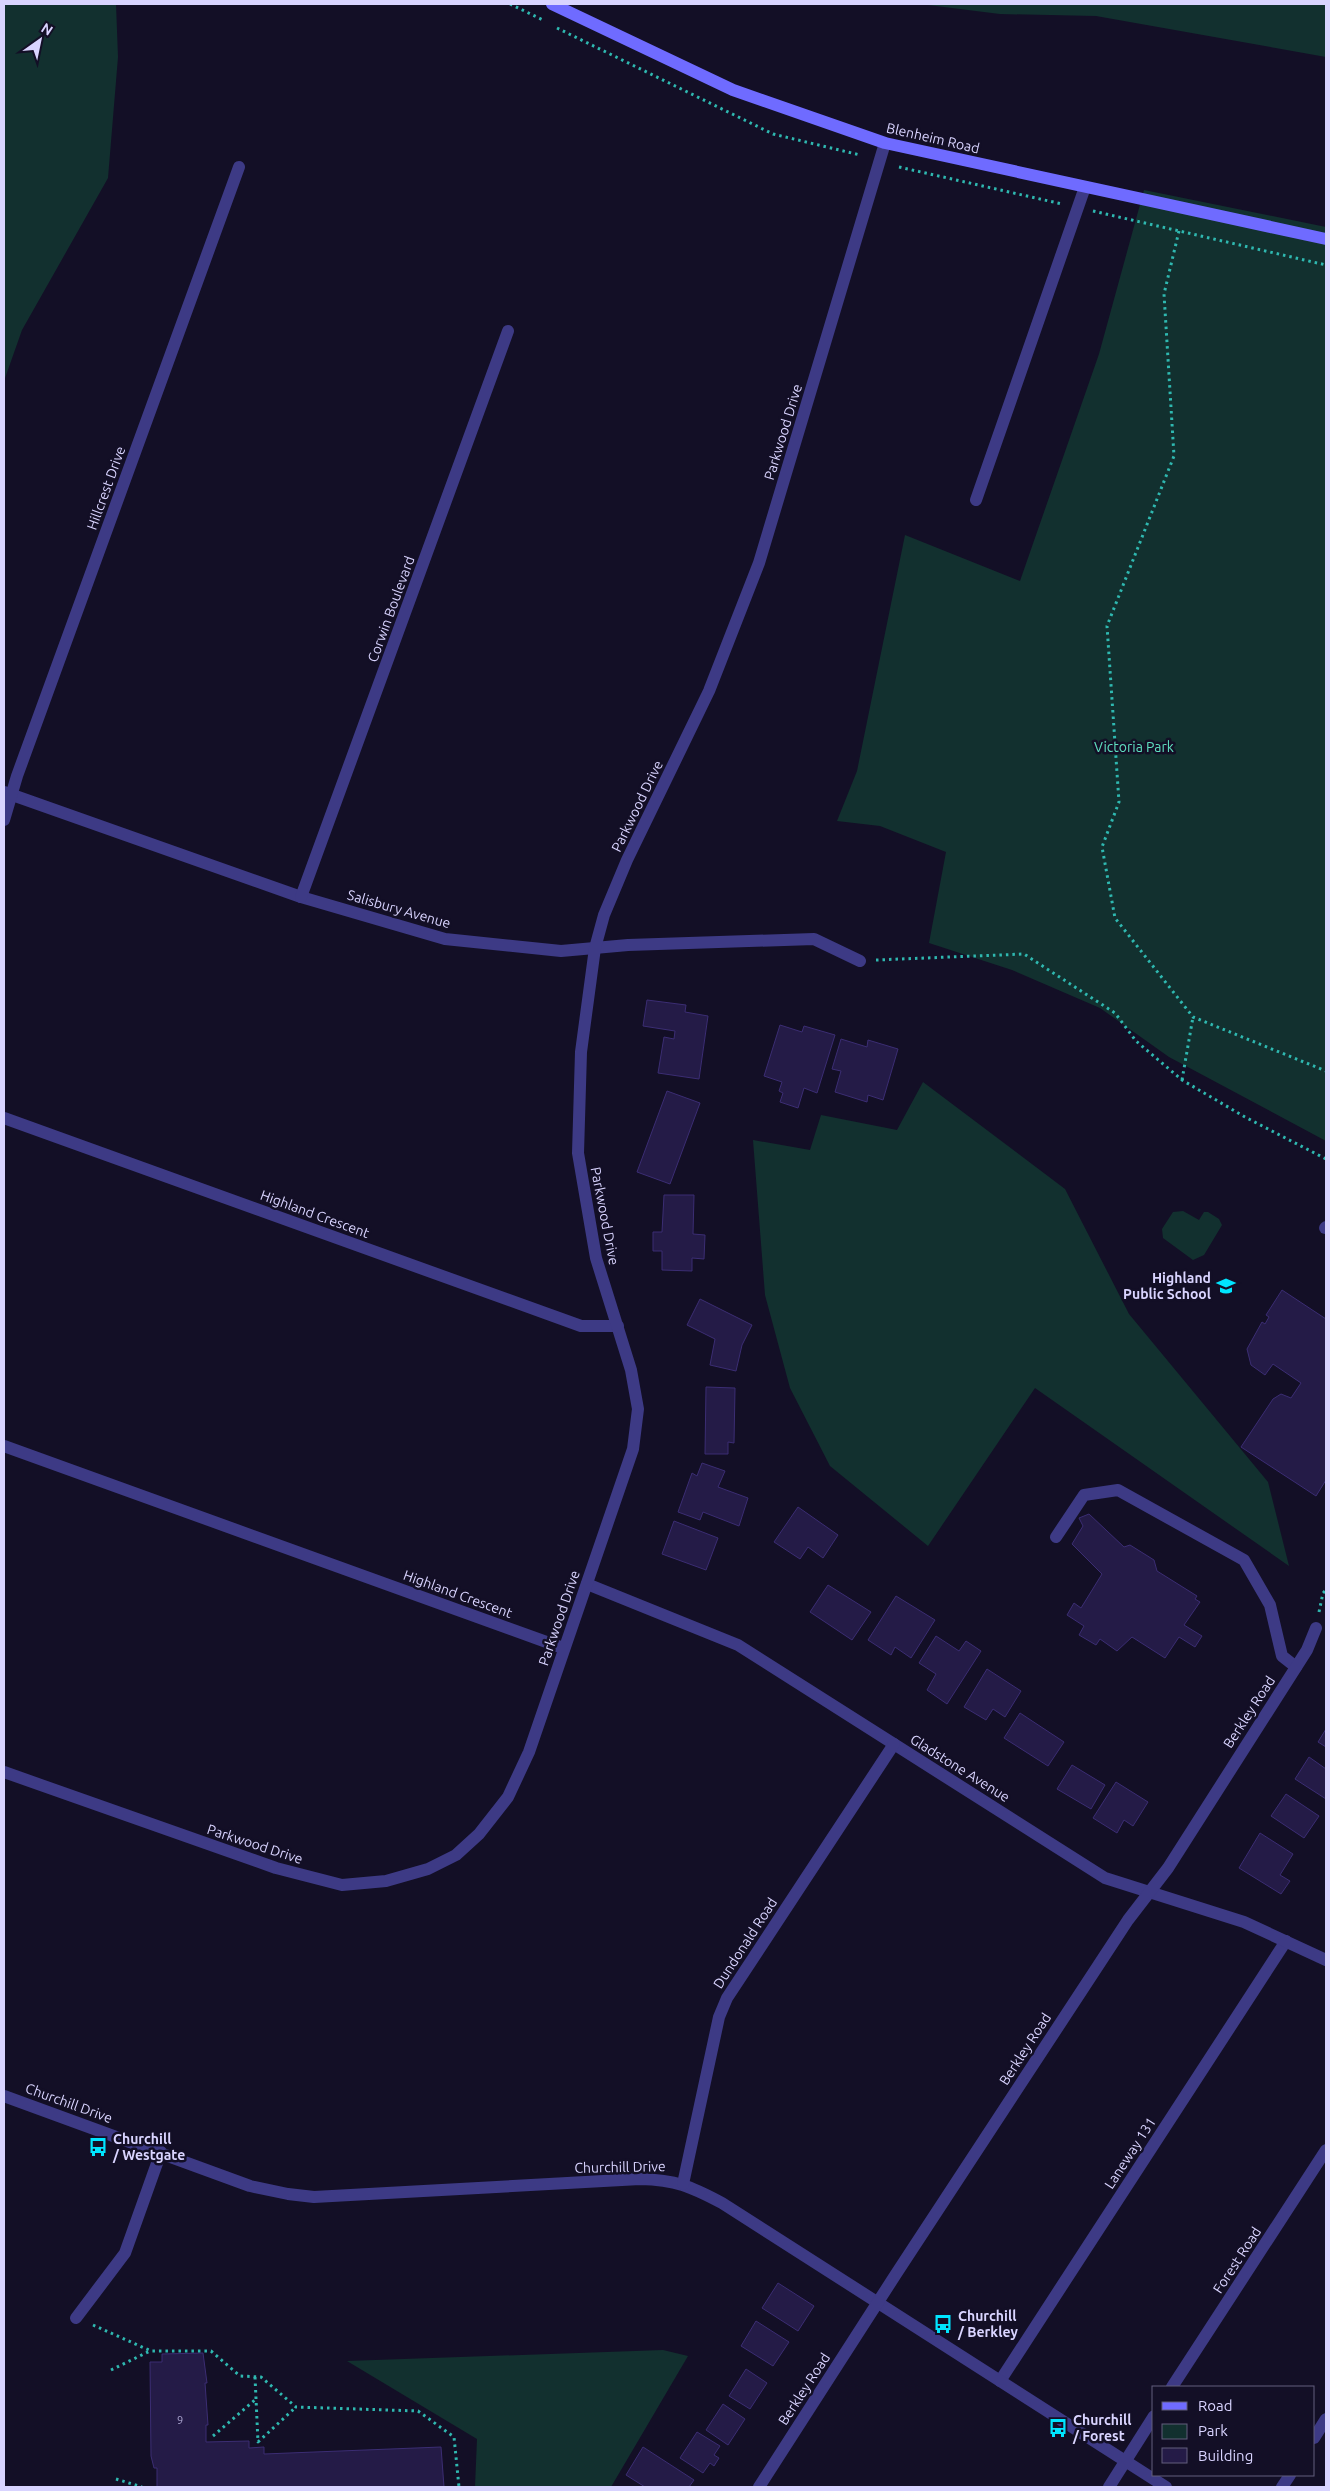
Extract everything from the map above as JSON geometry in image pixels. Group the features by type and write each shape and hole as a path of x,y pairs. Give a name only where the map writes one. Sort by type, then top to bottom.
{"main road":[{"name":"Blenheim Road","path":"552,4 733,90 885,143 1326,239"}],"street":[{"name":"Parkwood Drive","path":"4,1772 276,1868 342,1885 386,1882 428,1869 456,1855 479,1834 508,1797 529,1752 563,1648 587,1584 634,1441 638,1409 631,1370 596,1258 578,1153 581,1052 595,948 604,915 627,860 709,691 759,563 885,143"},
{"name":"Hillcrest Drive","path":"4,820 7,794 239,167"},
{"path":"976,500 1085,187"},
{"name":"Corwin Boulevard","path":"301,897 508,331"},
{"name":"Salisbury Avenue","path":"7,794 301,897 445,939 562,950 814,939 860,960"},
{"name":"Highland Crescent","path":"4,1118 582,1326 618,1326"},
{"name":"Highland Crescent","path":"4,1446 563,1648"},
{"path":"1056,1537 1084,1495 1118,1490 1244,1560 1270,1605 1282,1656 1296,1667"},
{"name":"Gladstone Avenue","path":"587,1584 738,1645 1105,1878 1244,1922 1326,1960"},
{"name":"Berkley Road","path":"759,2487 877,2302 1123,1928 1168,1868 1296,1667 1316,1628"},
{"name":"Dundonald Road","path":"683,2184 719,2017 727,1998 894,1744"},
{"name":"Laneway 131","path":"1000,2381 1286,1942"},
{"name":"Churchill Drive","path":"4,2096 250,2186 288,2194 314,2196 640,2179 666,2180 683,2184 722,2202 1166,2487"},
{"name":"Forest Road","path":"1173,2386 1326,2150"},
{"path":"76,2318 125,2253 161,2152"},
{"path":"1109,2487 1152,2419"},
{"path":"1315,2436 1326,2419"},
{"path":"1282,2487 1289,2476"}],"path":[{"path":"899,167 1326,265"},
{"path":"1179,231 1164,294 1174,456 1107,626 1119,802 1102,847 1115,918 1193,1017 1326,1071"},
{"path":"860,960 1024,954 1115,1013 1136,1042 1182,1080 1245,1117 1326,1159"},
{"path":"1182,1080 1193,1017"},
{"path":"1316,1628 1323,1593 1326,1590"},
{"path":"76,2318 151,2350 211,2351 240,2376 261,2377 296,2407 418,2411 454,2437 459,2487"},
{"path":"111,2370 151,2350"},
{"path":"255,2377 258,2442 296,2407"},
{"path":"212,2436 256,2399"},
{"path":"116,2479 142,2487"}],"green space":[{"path":"4,4 116,4 118,57 108,178 22,330 4,381"},
{"path":"920,4 1326,4 1326,57 1096,16 1000,14"},
{"name":"Victoria Park","path":"1144,190 1326,227 1326,1141 1169,1057 1100,1008 1012,970 929,943 946,852 880,826 837,821 857,771 905,535 1020,581 1099,354"},
{"path":"923,1082 1065,1189 1129,1314 1268,1482 1289,1566 1035,1388 928,1546 830,1466 790,1388 765,1295 753,1140 810,1150 821,1115 897,1130"},
{"path":"1183,1211 1199,1220 1204,1212 1208,1212 1219,1219 1222,1225 1204,1255 1193,1260 1163,1238 1162,1229 1173,1212"},
{"path":"663,2350 688,2356 611,2487 475,2487 477,2439 347,2361"}],"building":[{"path":"647,1000 686,1005 685,1012 708,1016 699,1079 658,1073 664,1037 674,1039 675,1031 643,1026"},
{"path":"780,1025 802,1032 804,1026 835,1035 817,1093 804,1088 798,1108 780,1102 783,1093 779,1091 782,1082 764,1076"},
{"path":"841,1039 867,1047 868,1040 898,1049 883,1100 868,1095 867,1102 835,1092 841,1071 832,1069"},
{"path":"667,1091 700,1103 670,1184 637,1172"},
{"path":"664,1195 694,1195 693,1234 705,1235 704,1259 692,1258 692,1271 662,1270 662,1251 653,1251 653,1232 662,1232"},
{"path":"1282,1290 1326,1319 1326,1480 1316,1496 1241,1447 1273,1399 1281,1394 1291,1398 1301,1383 1273,1364 1265,1375 1251,1365 1247,1349 1262,1322 1265,1324 1269,1317 1266,1315"},
{"path":"700,1299 752,1325 742,1345 736,1371 710,1365 715,1339 687,1325"},
{"path":"706,1387 735,1388 734,1443 728,1442 728,1454 705,1454"},
{"path":"702,1463 725,1471 718,1487 748,1498 739,1526 703,1512 700,1520 678,1512 692,1473 697,1476"},
{"path":"798,1507 838,1535 823,1558 808,1547 800,1559 774,1542"},
{"path":"1089,1514 1124,1547 1130,1545 1154,1560 1157,1571 1197,1596 1195,1599 1200,1602 1184,1625 1202,1636 1195,1647 1179,1637 1165,1658 1132,1637 1117,1651 1100,1639 1096,1645 1079,1635 1084,1626 1067,1615 1074,1603 1081,1608 1102,1574 1072,1544 1083,1526 1079,1518"},
{"path":"674,1521 718,1538 706,1570 662,1554"},
{"path":"828,1585 871,1612 852,1640 810,1612"},
{"path":"896,1596 935,1620 911,1658 895,1647 891,1655 868,1640"},
{"path":"936,1636 959,1651 966,1641 981,1651 947,1704 927,1690 936,1674 919,1663"},
{"path":"987,1669 1021,1691 1005,1717 993,1709 986,1720 964,1707"},
{"path":"1020,1713 1064,1742 1048,1766 1004,1738"},
{"path":"1326,1729 1326,1747 1318,1742"},
{"path":"1309,1757 1326,1769 1326,1799 1295,1779"},
{"path":"1072,1765 1105,1785 1091,1809 1057,1789"},
{"path":"1116,1782 1148,1802 1133,1826 1124,1820 1117,1833 1093,1818"},
{"path":"1286,1794 1319,1816 1304,1838 1271,1816"},
{"path":"1260,1833 1293,1854 1280,1875 1290,1881 1281,1894 1239,1868"},
{"path":"778,2283 814,2306 798,2331 762,2308"},
{"path":"756,2321 789,2342 773,2366 741,2346"},
{"path":"203,2353 207,2383 205,2383 208,2425 206,2425 206,2442 249,2441 249,2448 264,2447 264,2454 441,2447 444,2487 157,2487 157,2468 154,2468 151,2456 150,2362 162,2362 162,2354"},
{"path":"746,2369 767,2383 750,2409 729,2396"},
{"path":"723,2404 745,2419 728,2445 706,2430"},
{"path":"697,2432 720,2446 714,2455 719,2458 714,2466 710,2463 703,2473 680,2458"},
{"path":"643,2447 694,2480 689,2487 645,2487 626,2475"}],"place":[{"name":"Highland Public School","path":"1226,1286"},
{"name":"Churchill / Westgate","path":"98,2147"},
{"name":"Churchill / Berkley","path":"943,2324"},
{"name":"Churchill / Forest","path":"1058,2428"}]}
